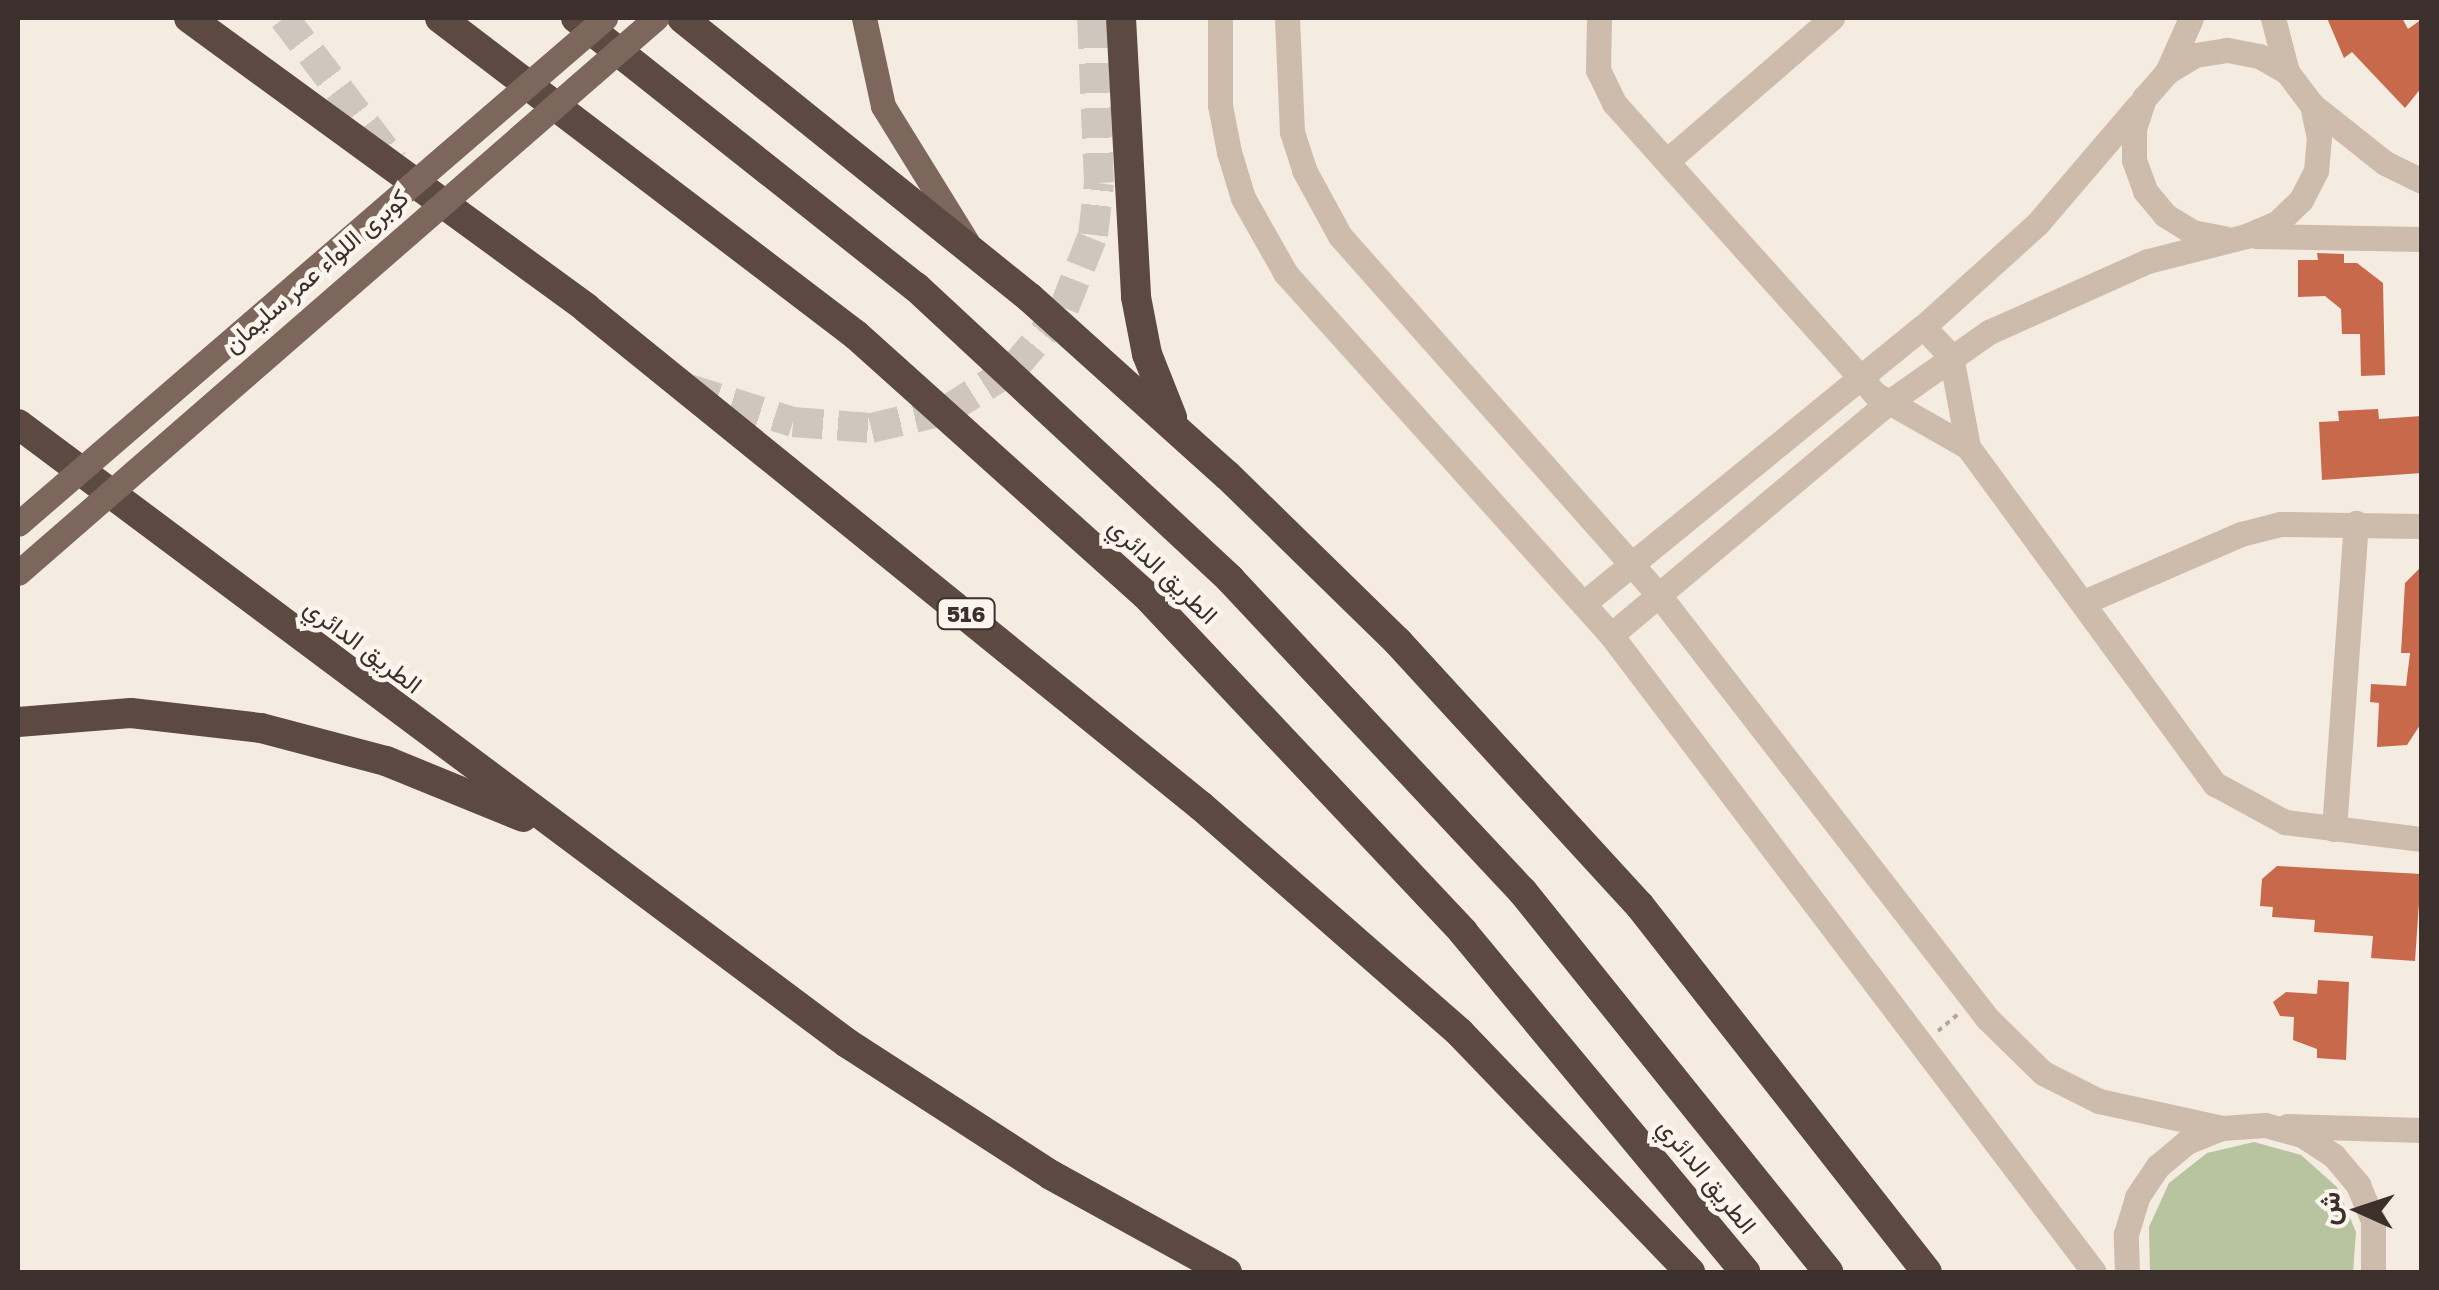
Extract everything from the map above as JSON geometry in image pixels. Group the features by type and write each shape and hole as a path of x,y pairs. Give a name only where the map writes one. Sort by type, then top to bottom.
{"highway":[{"name":"516","path":"189,18 586,308 1200,806 1472,1044 1690,1272"},
{"name":"الطريق الدائري","path":"440,18 841,322 1131,580 1450,918 1745,1272"},
{"name":"الطريق الدائري","path":"576,18 916,287 1230,579 1534,906 1828,1272"},
{"path":"682,18 970,247 1181,432 1398,642 1562,816 1717,998 1927,1272"},
{"path":"1121,18 1136,297 1156,381 1181,432"},
{"name":"الطريق الدائري","path":"18,424 563,833 914,1088 1226,1272"},
{"path":"18,722 132,713 261,728 386,761 563,833"}],"main road":[{"name":"كوبرى اللواء عمر سليمان","path":"18,524 606,18"},
{"name":"كوبرى اللواء عمر سليمان","path":"18,573 656,18"},
{"path":"864,18 883,106 970,247"}],"street":[{"path":"1220,18 1220,89 1229,152 1243,198 1286,274 1611,635 2094,1272"},
{"path":"1287,18 1292,132 1304,170 1340,236 1658,594 2017,1052 2068,1086 2136,1113 2222,1128 2265,1125 2422,1130"},
{"path":"1599,18 1595,52 1605,87 1886,404 1968,448 2214,784 2260,813 2334,829 2422,838"},
{"path":"1668,160 1832,18"},
{"path":"1584,603 1923,327 2038,223 2167,72 2192,18"},
{"path":"2274,18 2286,72"},
{"path":"2167,72 2195,56 2227,50 2258,56 2286,72 2312,106 2385,163 2422,181"},
{"path":"2144,98 2134,128 2134,160 2145,191 2179,224 2235,237 2422,239"},
{"path":"1611,635 1886,404 1951,356 2040,306 2277,223 2301,200 2316,171 2320,138 2312,106"},
{"path":"1923,327 1951,356 1968,448"},
{"path":"2334,829 2356,523"},
{"path":"2084,602 2241,534 2280,524 2422,526"},
{"path":"2265,1125 2302,1135 2334,1156 2358,1185 2372,1220 2373,1272"},
{"path":"2127,1272 2126,1234 2137,1197 2158,1166 2187,1142 2222,1128"}],"path":[{"path":"1923,1044 1974,1000"}],"green space":[{"path":"2254,1142 2301,1155 2337,1187 2356,1232 2353,1272 2150,1272 2149,1227 2169,1183 2207,1153"}],"building":[{"path":"2327,18 2402,18 2408,29 2422,19 2422,87 2405,108 2352,52 2344,58"},
{"path":"2317,253 2344,254 2344,263 2357,263 2383,283 2385,375 2361,376 2360,334 2342,334 2341,309 2325,296 2298,297 2298,260 2318,260"},
{"path":"2378,409 2379,419 2422,416 2422,473 2322,480 2319,422 2339,421 2338,411"},
{"path":"2422,566 2422,722 2407,745 2377,747 2379,703 2370,702 2371,684 2406,686 2410,653 2401,653 2405,583"},
{"path":"2277,866 2421,874 2415,961 2371,958 2373,936 2314,932 2315,920 2272,917 2273,907 2260,906 2262,879"},
{"path":"2318,980 2349,982 2346,1060 2317,1058 2317,1049 2293,1040 2294,1017 2280,1016 2273,1002 2286,992 2317,994"}],"tunnel":[{"path":"284,18 394,162"},
{"path":"689,389 793,422 871,428 947,410 1014,368 1064,308 1093,235 1099,183 1092,18"}]}
